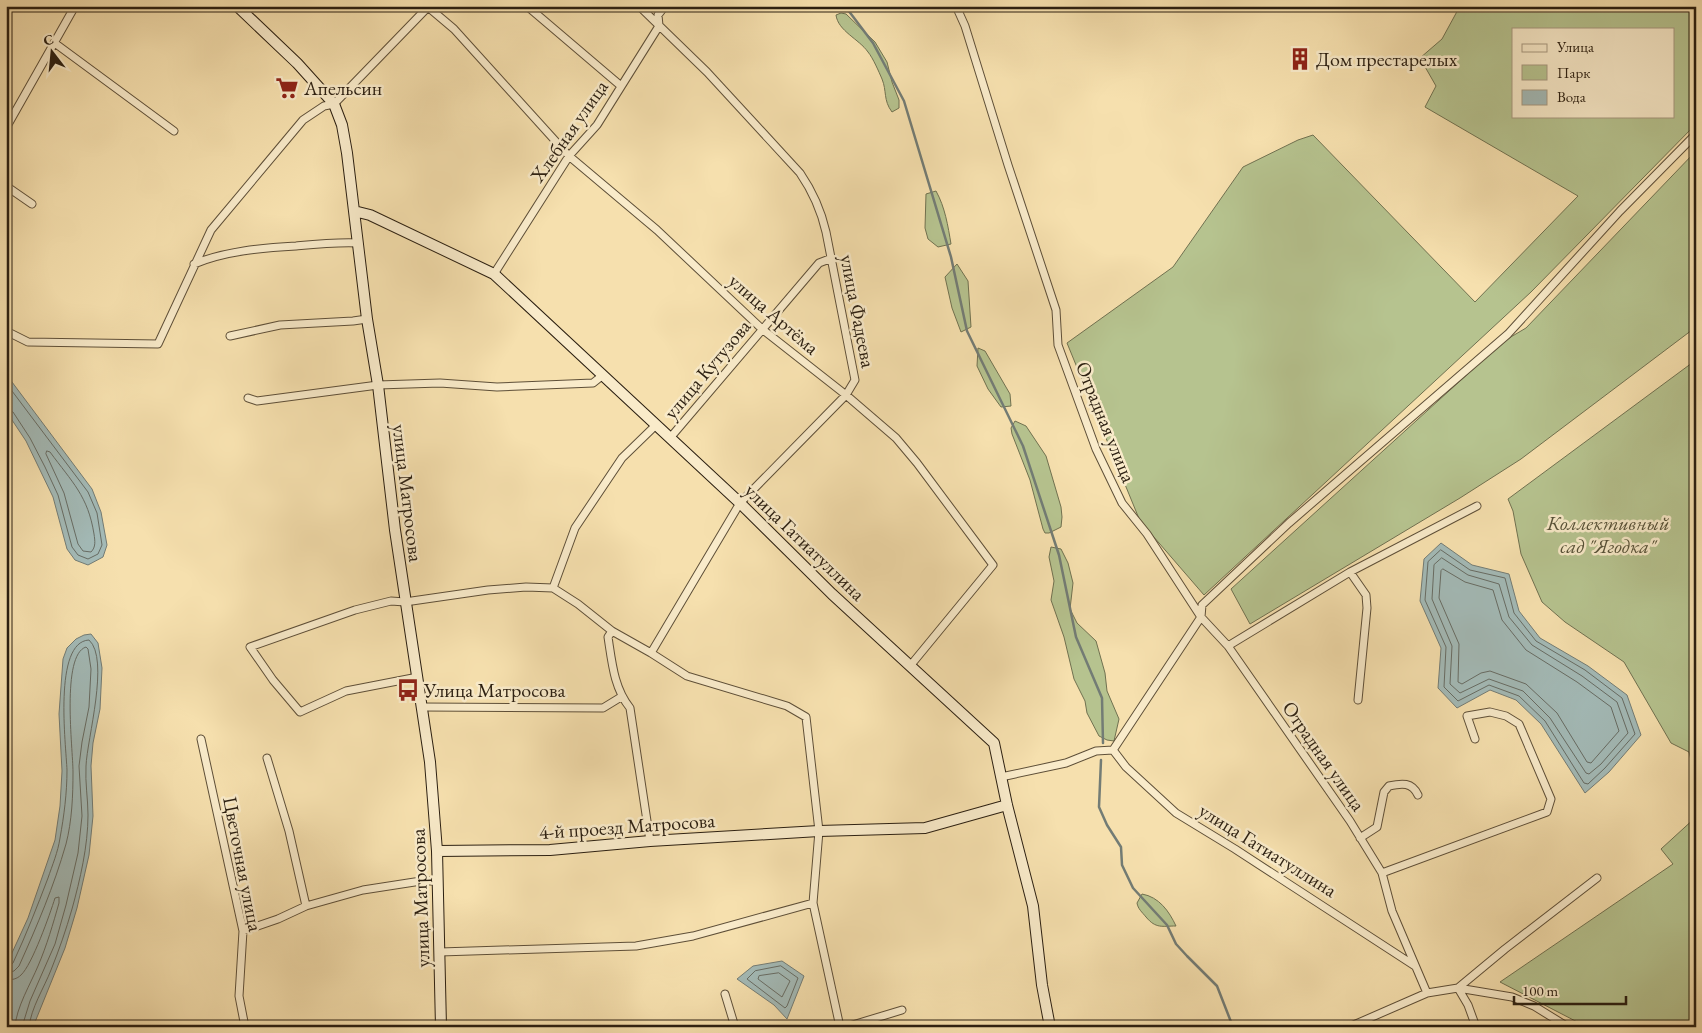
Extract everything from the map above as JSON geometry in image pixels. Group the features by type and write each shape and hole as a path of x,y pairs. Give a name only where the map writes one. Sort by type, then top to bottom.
{"street":[{"path":"6,128 56,44 76,6"},
{"name":"улица Матросова","path":"238,6 297,63 334,104 342,125 367,319 378,385 386,468 430,762 437,851 441,1027"},
{"path":"6,332 28,342 158,344 211,230 303,120 324,106 334,104 429,6"},
{"name":"улица Артёма","path":"429,6 454,29 569,156 657,230 762,329 846,395 896,438 917,463 993,565 910,666"},
{"path":"527,6 621,86"},
{"name":"улица Фадеева","path":"639,6 707,72 800,173 812,190 821,211 832,258 855,380 846,395 740,503 651,653"},
{"name":"Хлебная улица","path":"494,274 569,156 597,125 658,26 658,15 665,6"},
{"name":"Отрадная улица","path":"956,6 965,26 1056,310 1058,345 1096,449 1122,503 1147,534 1201,617 1228,646 1382,873 1392,911 1427,993"},
{"path":"56,44 174,131"},
{"path":"1002,777 1066,763 1096,751 1113,750 1201,617 1202,605 1289,523 1508,334 1620,211 1696,134"},
{"path":"6,186 32,204"},
{"name":"улица Гатиатуллина","path":"354,210 370,214 494,274 740,503 810,574 994,743 1007,805 1033,906 1042,985 1050,1027"},
{"path":"194,264 210,257 254,249 342,242 358,243"},
{"name":"улица Кутузова","path":"670,438 818,264 832,258"},
{"path":"230,336 280,324 353,322 367,319"},
{"path":"248,398 257,401 378,385 440,383 497,387 593,383 603,375"},
{"path":"553,588 575,528 622,458 656,425"},
{"path":"1228,646 1350,572 1478,506"},
{"path":"1350,572 1366,595 1367,608 1358,700"},
{"path":"418,677 346,691 300,712 273,680 250,647 355,610 391,601 405,602 488,590 526,587 553,588 578,604 612,631 687,676 787,706 806,717 819,831 813,904 840,1027"},
{"path":"612,631 608,638 612,667 621,697 630,708 650,841"},
{"path":"422,707 603,708 621,697"},
{"path":"1382,873 1547,812 1551,799 1519,724 1506,716 1490,712 1467,716 1475,739"},
{"name":"Цветочная улица","path":"201,739 243,932 239,996 245,1027"},
{"name":"улица Гатиатуллина","path":"1113,750 1126,768 1176,813 1244,854 1416,966"},
{"path":"267,758 289,831 306,906"},
{"path":"1360,838 1377,828 1384,792 1389,786 1408,784 1415,788 1418,794"},
{"name":"4-й проезд Матросова","path":"437,851 550,850 650,841 819,831 925,828 1007,805"},
{"path":"1458,988 1597,878"},
{"path":"243,932 306,906 363,890 421,881 438,881"},
{"path":"440,952 636,946 693,936 813,904"},
{"path":"1458,988 1468,1005 1476,1027"},
{"path":"1349,1027 1427,993 1458,988 1512,997 1534,1006 1568,1027"},
{"path":"725,994 735,1027"},
{"path":"846,1027 902,1010"}],"green space":[{"path":"1460,6 1696,6 1696,124 1531,292 1204,595 1140,521 1067,343 1173,267 1243,167 1298,140 1313,135 1475,302 1578,196 1425,107 1436,86 1420,58 1442,39"},
{"path":"846,14 875,42 887,62 899,100 899,108 892,112 887,103 882,79 874,61 864,47 841,26 836,15"},
{"path":"1696,151 1696,327 1521,459 1460,498 1250,624 1231,589 1504,341 1526,328"},
{"path":"936,191 944,210 951,244 938,247 928,239 925,228 926,194"},
{"path":"957,264 968,281 971,327 961,332 952,308 945,277"},
{"path":"978,348 985,351 1010,394 1011,406 1001,407 988,389 977,366"},
{"name":"Коллективный сад \"Ягодка\"","path":"1696,360 1696,780 1689,752 1671,743 1624,662 1565,622 1542,602 1521,554 1513,511 1508,499"},
{"path":"1015,421 1026,426 1046,456 1061,507 1062,517 1061,527 1049,533 1045,533 1043,529 1030,480 1012,434 1011,428"},
{"path":"1051,547 1061,549 1068,563 1073,583 1070,609 1077,623 1096,641 1105,673 1107,691 1119,719 1114,741 1099,736 1087,713 1085,701 1074,679 1064,637 1051,600 1054,581 1049,557"},
{"path":"1696,817 1696,1027 1587,1027 1500,982 1673,864 1661,849"},
{"path":"1142,894 1158,901 1170,915 1176,926 1160,926 1150,921 1140,910 1137,903"}],"water":[{"path":"6,374 92,489 101,512 107,545 103,557 88,565 75,560 67,549 53,497 26,441 6,411"},
{"path":"1441,543 1472,565 1509,574 1519,611 1540,638 1588,666 1627,695 1641,735 1609,772 1585,793 1541,724 1516,700 1490,690 1457,708 1438,688 1441,648 1420,601 1424,559"},
{"path":"91,634 98,643 102,668 100,709 93,743 91,766 93,816 89,855 77,908 65,948 33,1027 6,1027 6,966 28,918 55,840 60,806 62,771 59,714 63,659 67,648 76,639"},
{"path":"782,961 804,976 787,1019 774,1005 737,979 753,966"}],"waterway":[{"path":"845,6 873,43 904,101 951,257 967,331 1023,446 1059,555 1076,637 1102,698 1103,743"},
{"path":"1101,760 1099,807 1107,825 1121,847 1122,865 1133,888 1167,925 1176,944 1217,986 1233,1027"}],"place":[{"name":"Дом престарелых","path":"1300,59"},
{"name":"Апельсин","path":"287,88"},
{"name":"Улица Матросова","path":"408,690"}]}
